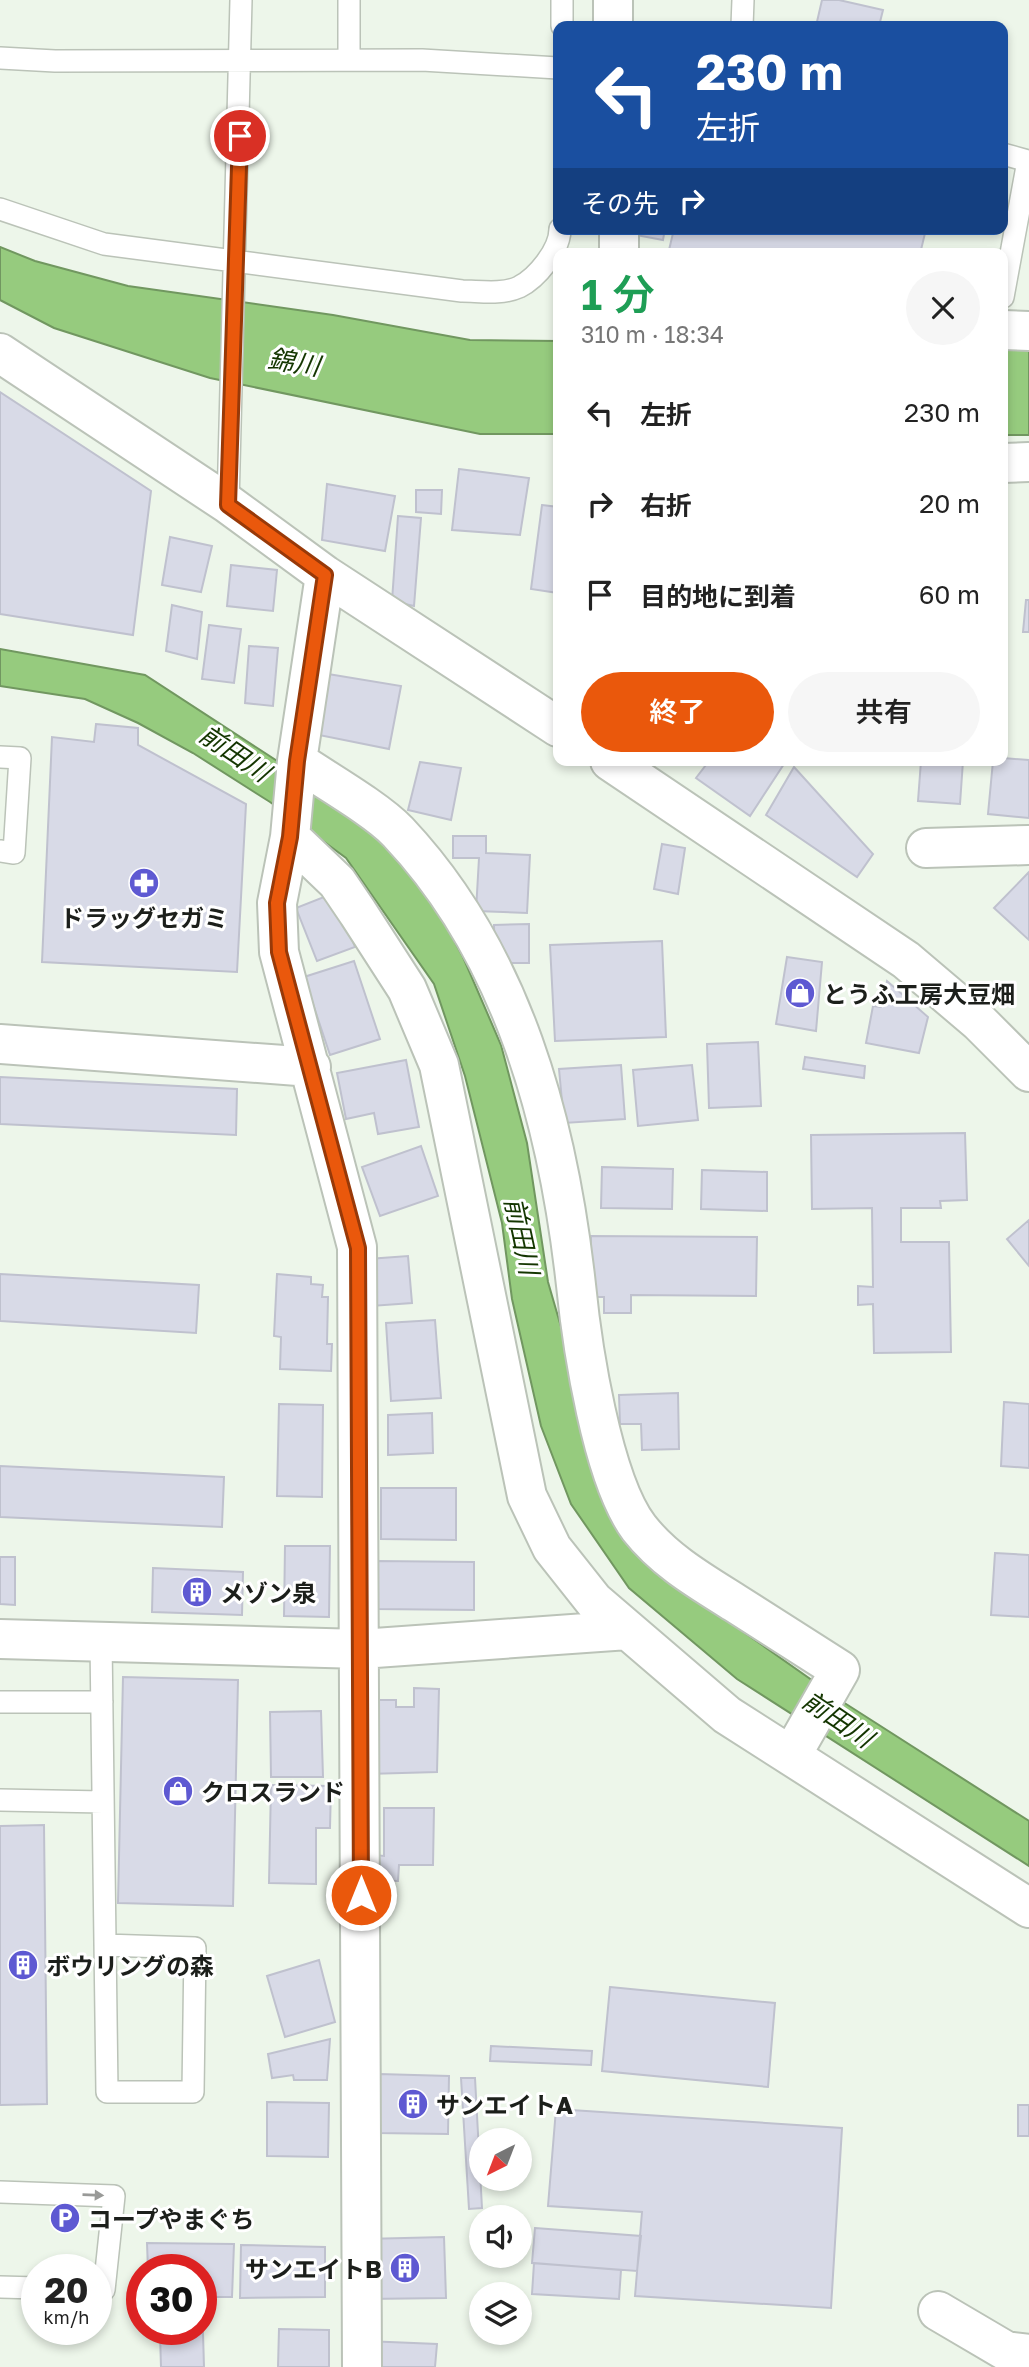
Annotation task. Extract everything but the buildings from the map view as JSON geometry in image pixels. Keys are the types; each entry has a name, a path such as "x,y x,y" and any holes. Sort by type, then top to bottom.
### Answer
{"street":[{"path":"613,21 614,0"},
{"path":"1008,330 1029,331"},
{"path":"0,354 228,505 325,575 553,724"},
{"path":"1008,463 1029,462"},
{"path":"325,575 297,761 290,837 277,903 279,952 358,1248 362,2367"},
{"path":"297,761 396,830 443,886 483,950 521,1032 547,1121 570,1231 582,1342 611,1469 624,1504 639,1527 671,1562 840,1670 791,1756"},
{"path":"623,766 906,960 979,1022 1027,1069"},
{"path":"290,837 337,882 407,989 439,1065 527,1496 552,1548 594,1601 727,1715 1029,1908"},
{"path":"926,848 1029,845"},
{"path":"0,1044 311,1067"},
{"path":"0,1639 361,1649 628,1630"},
{"path":"938,2311 1006,2351 1029,2354"}],"lane":[{"path":"228,505 242,60 241,0"},
{"path":"349,0 349,59"},
{"path":"562,0 562,21"},
{"path":"742,21 743,0"},
{"path":"0,58 55,61 349,59 508,63 553,68"},
{"path":"1008,155 1028,161 1008,271"},
{"path":"0,209 104,243 462,291 495,292 519,287 545,265 558,235"},
{"path":"0,757 20,758 14,853 0,851"},
{"path":"101,1642 102,1702 103,1802 107,2092 193,2092 195,1948 105,1945"},
{"path":"0,1702 102,1702"},
{"path":"0,1800 103,1802"},
{"path":"0,2192 114,2196 108,2254"},
{"path":"0,2287 21,2288"}],"water":[{"name":"錦川","path":"0,247 35,261 128,286 333,315 470,340 553,341 553,434 480,434 210,378 54,328 0,300"},
{"path":"1008,347 1029,348 1029,435 1008,435"},
{"name":"前田川","path":"0,649 145,675 351,809 418,873 463,957 501,1045 527,1143 548,1282 618,1523 664,1576 843,1702 1029,1821 1029,1866 737,1679 629,1588 571,1504 541,1426 512,1299 502,1223 465,1076 434,984 346,858 270,802 193,753 138,723 85,699 0,686"}],"place":[{"name":"ドラッグセガミ","path":"144,883"},
{"name":"とうふ工房大豆畑","path":"800,993"},
{"name":"メゾン泉","path":"197,1592"},
{"name":"クロスランド","path":"178,1791"},
{"name":"ボウリングの森","path":"23,1965"},
{"name":"サンエイトA","path":"413,2104"},
{"name":"コープやまぐち","path":"65,2218"},
{"name":"サンエイトB","path":"405,2268"}],"route":[{"path":"240,136 228,505 325,575 297,761 290,837 277,903 279,952 358,1248 361,1895"}]}
